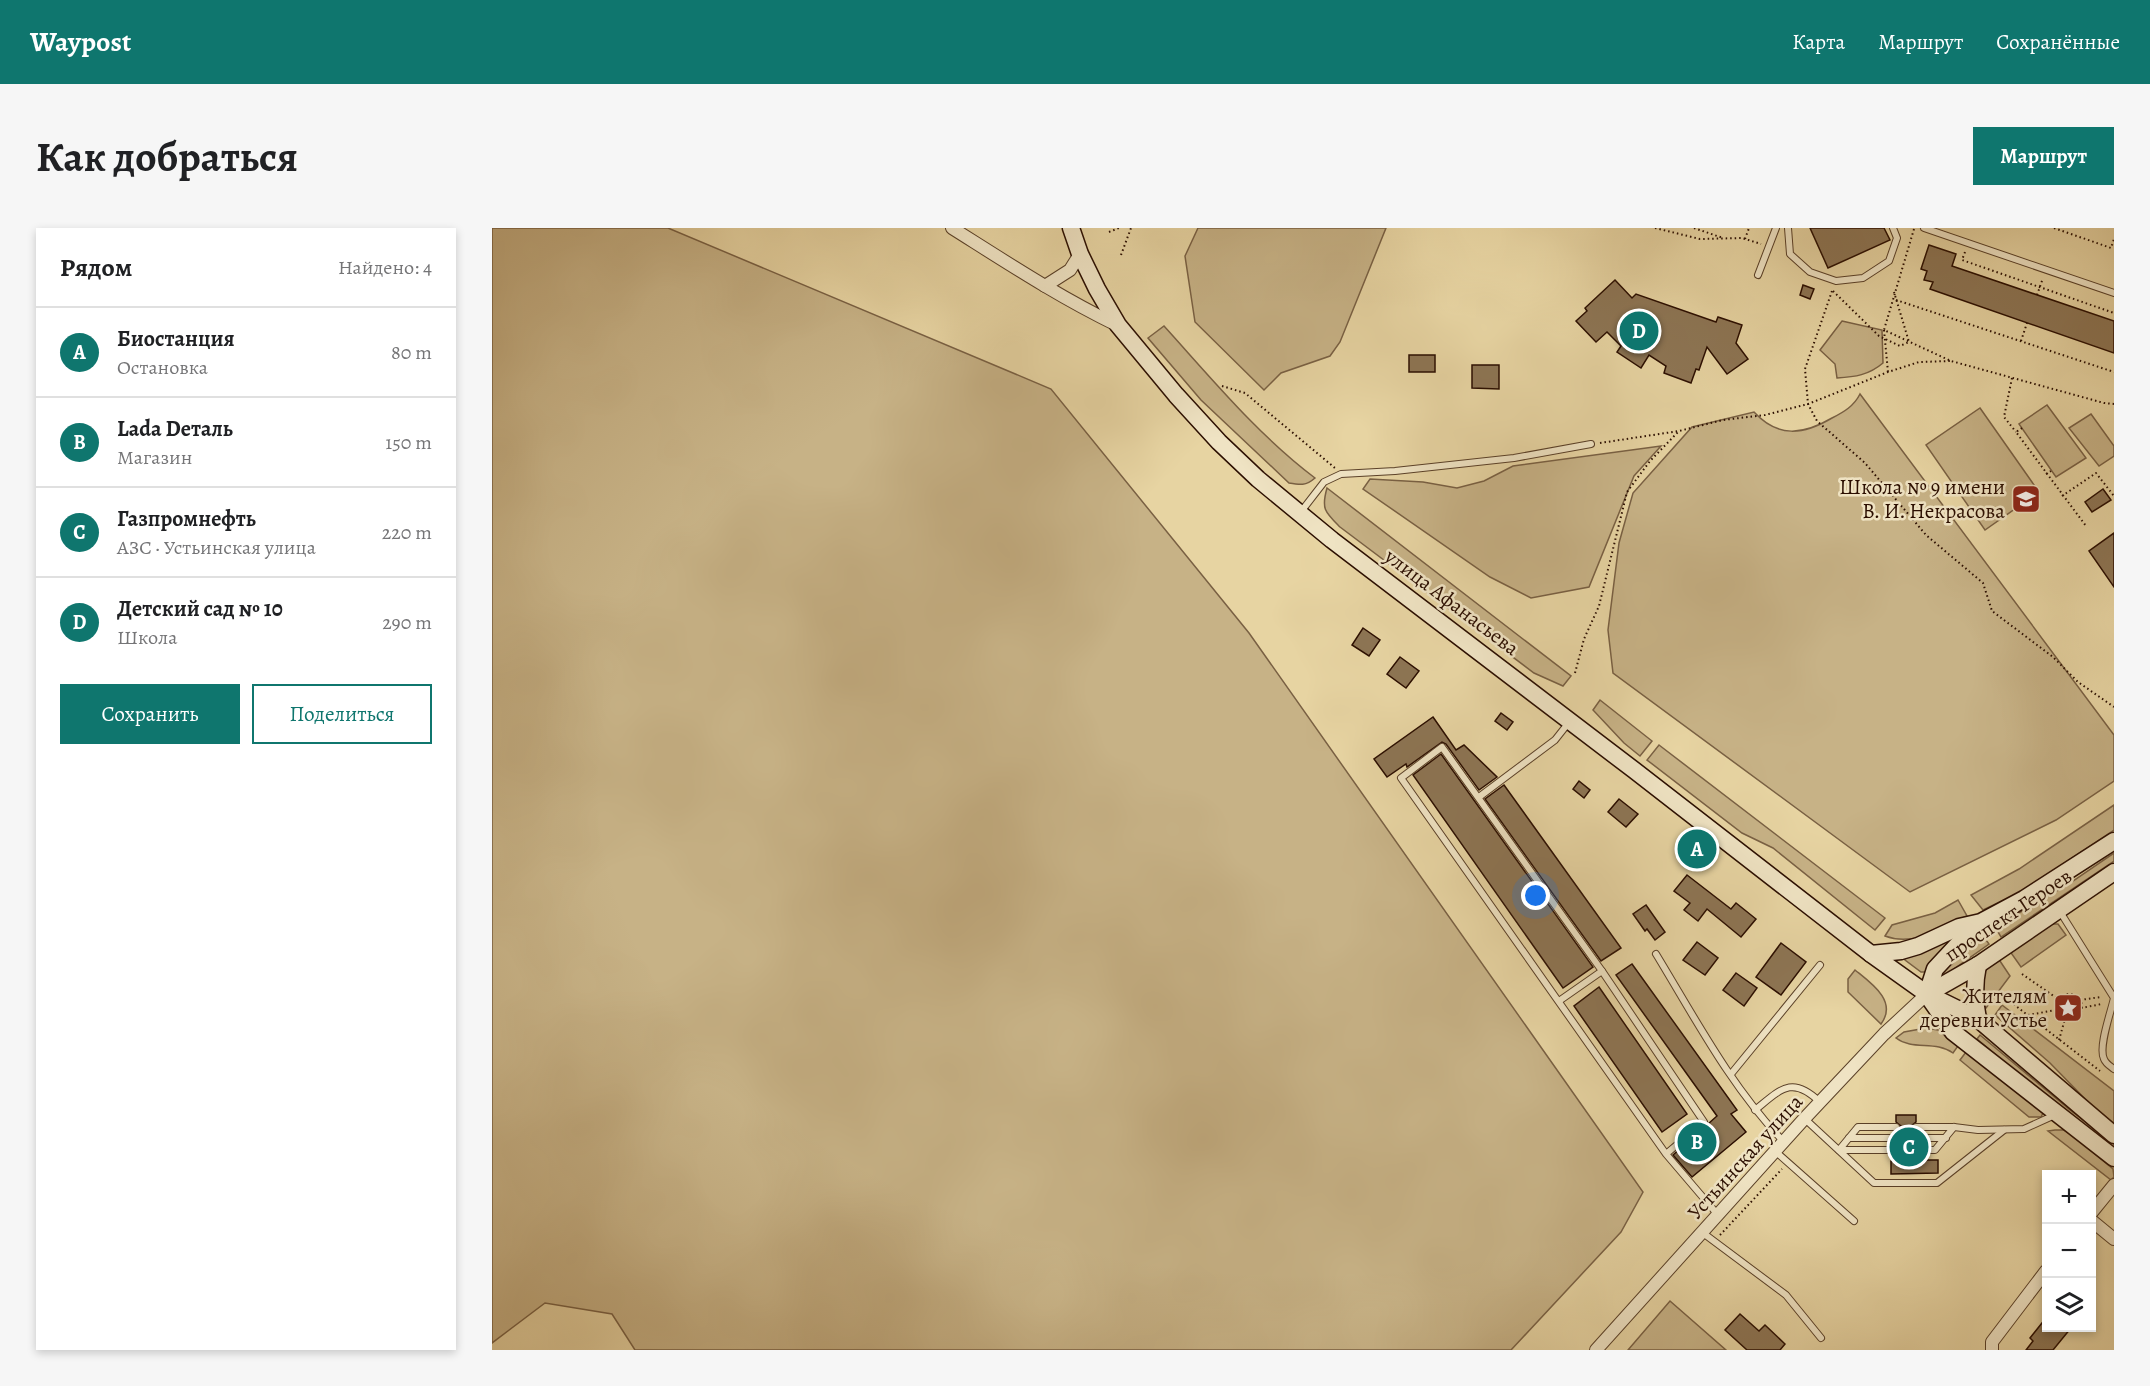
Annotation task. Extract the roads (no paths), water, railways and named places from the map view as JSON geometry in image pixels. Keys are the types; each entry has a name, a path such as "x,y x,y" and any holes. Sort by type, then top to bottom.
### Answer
{"main road":[{"name":"улица Афанасьева","path":"1071,228 1080,254 1118,325 1219,442 1258,479 1871,954 1927,994"},
{"name":"проспект Героев","path":"1976,925 2024,899 2114,841"},
{"name":"проспект Героев","path":"1927,994 1977,965 2114,872"},
{"path":"1871,954 1901,951 1918,946 1959,927 1976,925"},
{"path":"1927,994 1935,969 1976,925"},
{"path":"1977,965 1974,1002 1978,1018"},
{"path":"1927,994 1978,1018 2114,1135"},
{"path":"1927,994 1953,1032 2114,1158"}],"street":[{"path":"952,228 1045,286 1118,325"},
{"path":"1045,286 1070,270 1080,254"},
{"name":"Устьинская улица","path":"1596,1350 1804,1119 1884,1034 1927,994"},
{"path":"2096,1206 2114,1185"},
{"path":"2095,1224 2114,1239"},
{"path":"1992,1350 1992,1342 2042,1276"}],"lane":[{"path":"1758,275 1776,228"},
{"path":"1788,228 1790,254 1810,272 1836,281 1863,278 1889,261 1897,238 1893,228"},
{"path":"1924,228 2114,293"},
{"path":"1299,513 1324,482 1341,474 1395,471 1514,458 1591,444"},
{"path":"1479,797 1554,740 1570,721"},
{"path":"1666,1154 1704,1122 1602,971 1442,747 1401,778 1666,1154 1718,1215"},
{"path":"2059,909 2114,998 2102,1048 2102,1057 2106,1064 2114,1069"},
{"path":"1656,954 1788,1163 1854,1221"},
{"path":"1731,1074 1820,965"},
{"path":"1559,1002 1602,971"},
{"path":"1755,1110 1783,1087 1798,1086 1820,1103"},
{"path":"1916,1127 1954,1127 1978,1130 2024,1129 2057,1114"},
{"path":"1804,1119 1874,1183 1936,1183 2004,1130"},
{"path":"1839,1150 1858,1127 1896,1127"},
{"path":"1917,1150 1935,1150 1954,1127"},
{"path":"1849,1138 1896,1138"},
{"path":"1916,1138 1946,1138"},
{"path":"1839,1150 1896,1150"},
{"path":"1703,1233 1786,1295 1821,1338"}],"place":[{"name":"Детский сад № 10","path":"1639,331"},
{"name":"Школа № 9 имени В. И. Некрасова","path":"2026,499"},
{"name":"Биостанция","path":"1697,849"},
{"name":"Жителям деревни Устье","path":"2068,1008"},
{"name":"Lada Dеталь","path":"1697,1142"},
{"name":"Газпромнефть","path":"1909,1147"}]}
